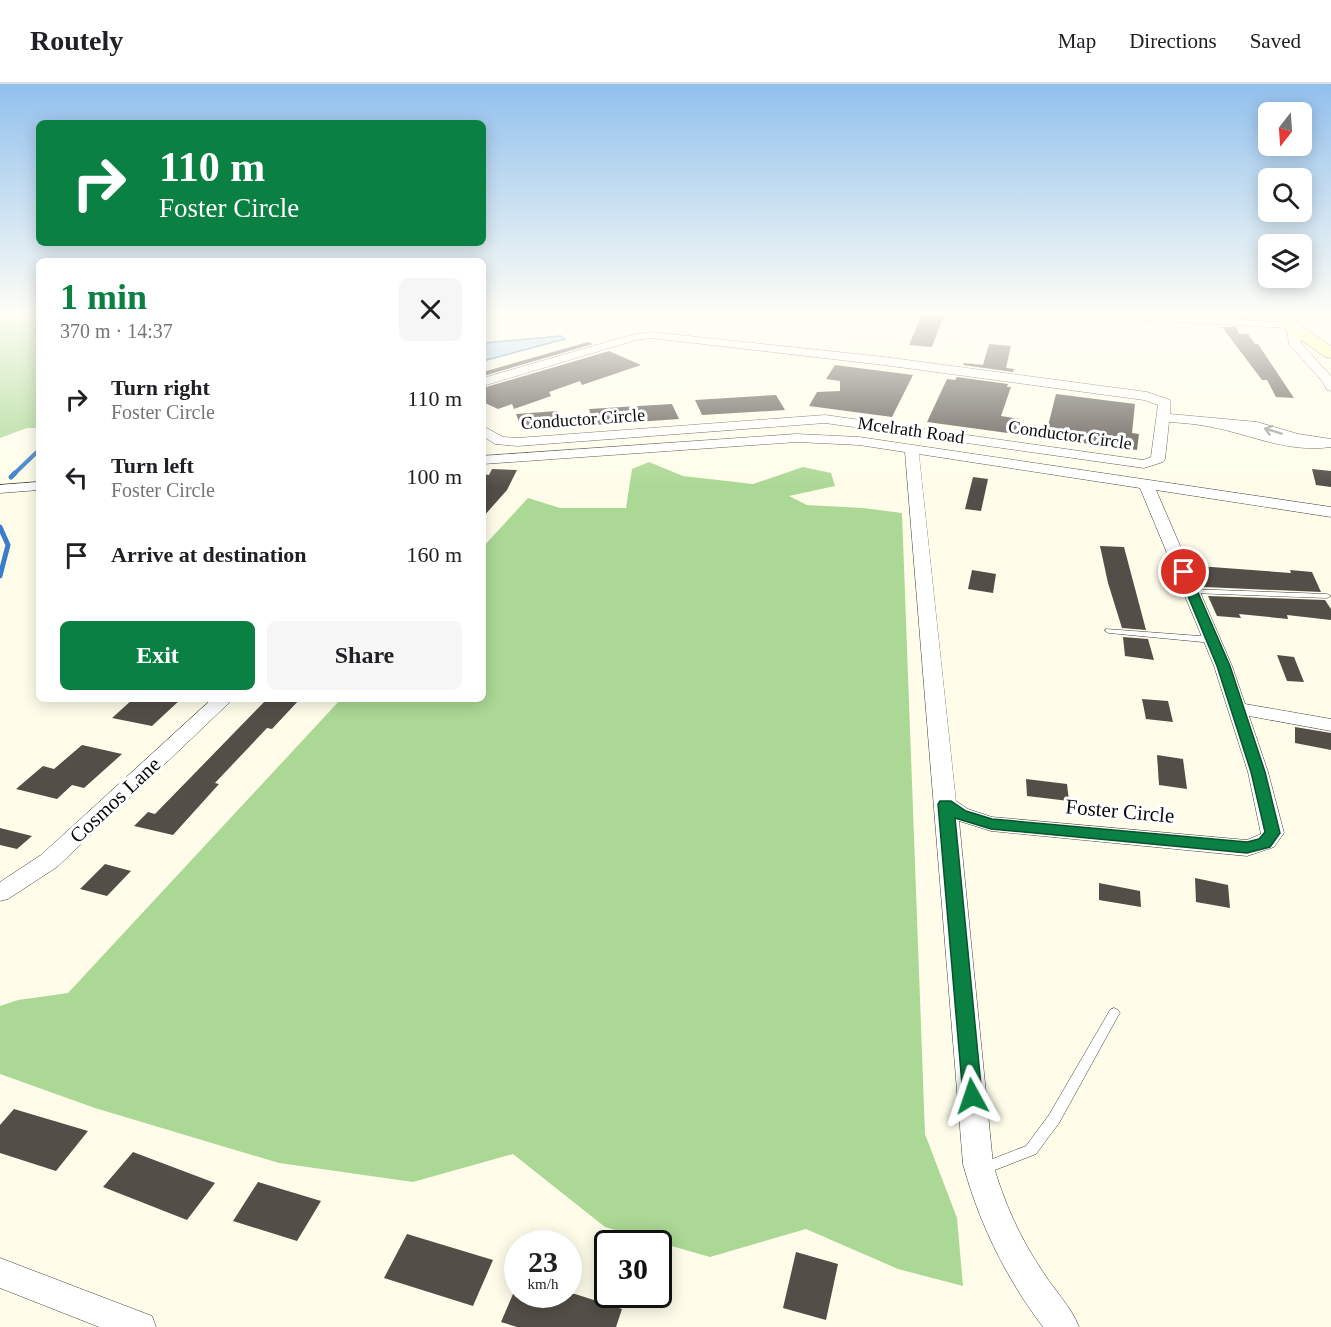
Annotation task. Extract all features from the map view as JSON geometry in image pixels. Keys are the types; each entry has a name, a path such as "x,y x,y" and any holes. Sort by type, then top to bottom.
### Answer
{"street":[{"path":"486,381 520,371"},
{"path":"959,371 1147,396 1165,403 1165,417 1212,423 1246,424 1296,438 1331,443"},
{"name":"Conductor Circle","path":"486,431 500,441 518,442 825,419 1144,464 1158,459 1165,417"},
{"name":"Mcelrath Road","path":"486,460 797,438 859,441 1331,512"},
{"path":"912,450 980,1170 994,1216 1007,1244 1035,1292 1063,1327"},
{"name":"Foster Circle","path":"946,804 960,814 991,824 1247,848 1270,839 1272,826 1258,772 1237,708 1213,640 1166,536 1146,485"},
{"path":"0,489 36,486"},
{"name":"Cosmos Lane","path":"0,893 49,861 220,702"},
{"path":"1237,708 1331,725"},
{"path":"0,1273 140,1327"}],"lane":[{"path":"1192,591 1327,596"},
{"path":"1109,631 1213,640"},
{"path":"980,1170 1031,1150 1054,1119 1114,1013"}],"green space":[{"path":"0,371 36,371 36,428 27,428 0,438"},
{"path":"649,462 683,476 753,484 803,467 831,473 835,486 789,496 807,505 902,513 925,1134 957,1218 963,1286 898,1269 806,1229 710,1257 672,1246 672,1230 616,1230 605,1227 513,1154 413,1182 279,1163 95,1108 0,1074 0,1006 18,1000 68,993 338,702 486,702 486,544 528,498 560,508 626,508 632,469"}],"building":[{"path":"486,371 500,371 486,375"},
{"path":"541,371 623,371 582,385 580,381 549,392 551,396 514,409 512,404 498,409 486,403 486,387"},
{"path":"831,371 882,371 913,375 892,417 809,406 817,392 840,391 840,381 826,379"},
{"path":"1255,371 1276,371 1294,398 1276,397 1267,380 1262,380"},
{"path":"957,377 1008,384 1007,387 1011,387 1001,416 1020,419 1015,434 927,422 947,379 955,380"},
{"path":"1056,394 1135,404 1132,433 1139,434 1137,450 1045,438"},
{"path":"776,395 785,410 702,415 695,400"},
{"path":"672,404 679,419 594,425 589,409"},
{"path":"557,411 564,426 522,430 516,414"},
{"path":"492,469 517,470 507,490 486,514 486,474 489,475"},
{"path":"1312,469 1331,471 1331,487 1316,485"},
{"path":"973,477 988,479 981,511 965,509"},
{"path":"1100,546 1124,547 1146,630 1122,628 1108,583"},
{"path":"1198,566 1291,573 1290,570 1312,572 1321,592 1204,587"},
{"path":"972,570 996,574 993,593 968,589"},
{"path":"1208,596 1325,600 1331,609 1331,620 1287,615 1288,619 1239,614 1241,618 1217,616"},
{"path":"1123,637 1148,639 1154,660 1125,656"},
{"path":"1277,655 1294,657 1304,682 1287,681"},
{"path":"1142,699 1168,701 1173,722 1146,719"},
{"path":"130,702 178,702 152,726 112,718"},
{"path":"264,702 297,702 272,729 267,728 215,783 219,784 173,835 134,826 148,812 155,814"},
{"path":"1295,727 1331,733 1331,750 1295,743"},
{"path":"82,745 122,754 84,788 72,785 57,799 16,789 43,766 54,769"},
{"path":"1157,755 1183,759 1187,789 1159,785"},
{"path":"1026,779 1067,784 1069,801 1027,796"},
{"path":"0,828 32,836 17,849 0,845"},
{"path":"105,864 131,871 107,896 80,889"},
{"path":"1195,878 1228,885 1230,908 1196,902"},
{"path":"1099,883 1140,891 1141,907 1099,900"},
{"path":"14,1109 88,1131 56,1171 0,1153 0,1125"},
{"path":"133,1152 215,1183 187,1220 103,1187"},
{"path":"258,1182 321,1201 297,1241 233,1221"},
{"path":"407,1234 493,1260 473,1306 384,1278"},
{"path":"796,1252 838,1264 826,1320 783,1308"},
{"path":"582,1296 594,1300 594,1308 622,1309 616,1327 517,1327 501,1322 507,1308 582,1308"}],"waterway":[{"path":"13,475 36,453"},
{"path":"0,527 8,545 0,576"}],"route":[{"path":"972,1096 946,804 960,814 991,824 1247,848 1265,843 1273,833 1258,772 1223,666 1184,572"}]}
